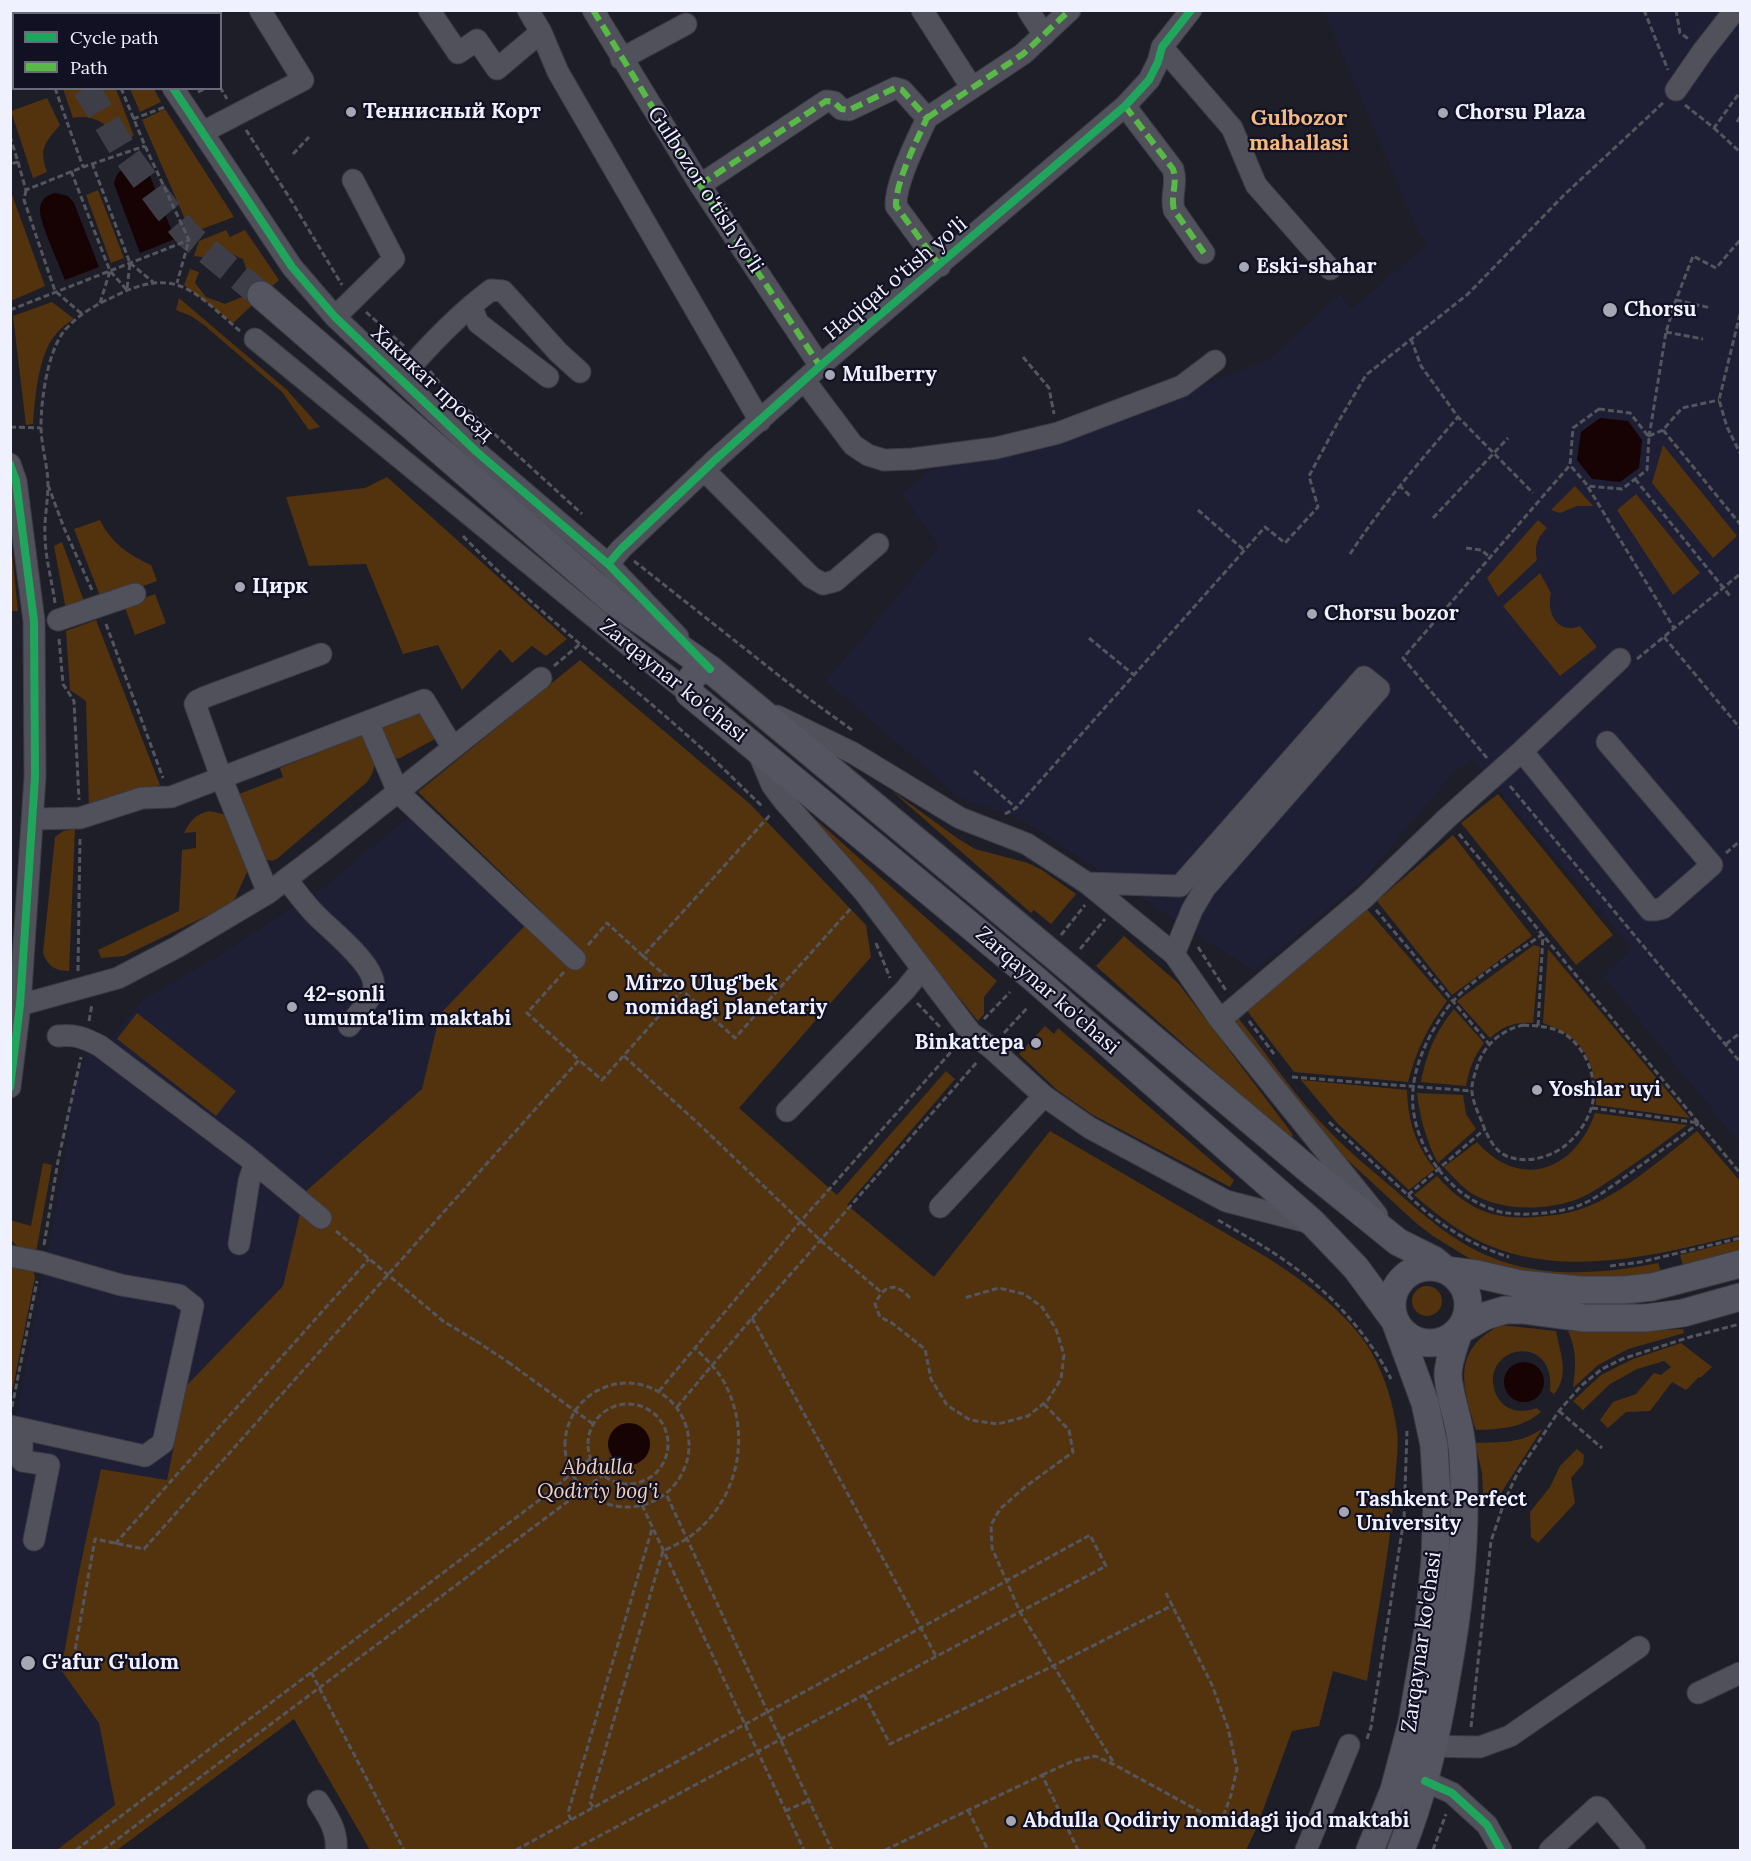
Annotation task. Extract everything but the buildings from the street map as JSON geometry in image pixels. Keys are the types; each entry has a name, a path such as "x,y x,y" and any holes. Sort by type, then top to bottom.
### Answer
{"main road":[{"name":"Zarqaynar ko'chasi","path":"261,295 613,601 710,669 1398,1242 1434,1260 1446,1270 1535,1286 1572,1290 1609,1291 1652,1287 1740,1264"},
{"path":"689,693 689,684 693,675 710,669"},
{"name":"Zarqaynar ko'chasi","path":"689,693 1036,980 1313,1223 1356,1268 1395,1321 1431,1425 1436,1467 1434,1582 1423,1664 1407,1745 1394,1790 1370,1851"},
{"path":"1459,1331 1467,1315 1468,1297 1460,1281 1446,1270 1433,1266 1420,1268 1403,1278 1393,1295 1392,1308 1395,1321 1408,1336 1426,1343 1444,1341 1485,1316 1505,1310 1524,1310 1585,1318 1646,1318 1683,1313 1740,1297"},
{"name":"Zarqaynar ko'chasi","path":"1401,1851 1434,1747 1454,1637 1462,1564 1465,1498 1463,1448 1448,1375 1451,1355 1459,1331"}],"street":[{"path":"203,132 303,80 260,10"},
{"path":"429,10 458,53 477,40 496,69 541,32"},
{"path":"528,10 541,32 558,72 760,421"},
{"name":"Gulbozor o'tish yo'li","path":"593,10 813,373 853,445 868,455 884,460 912,459 996,448 1058,434 1182,386 1215,361"},
{"path":"922,10 972,88"},
{"path":"1028,10 1044,35"},
{"path":"940,266 896,206 895,198 927,117 1023,54 1070,10"},
{"name":"Haqiqat o'tish yo'li","path":"614,557 705,470 813,373 1125,106 1149,80 1162,47 1191,10"},
{"path":"1676,90 1735,10"},
{"path":"621,59 686,24"},
{"path":"1162,47 1232,128 1256,185 1330,269"},
{"path":"700,185 826,101 834,102 841,109 849,110 895,88 902,90 927,117"},
{"name":"Хакикат проезд","path":"174,90 292,267 335,317 478,453 614,557 710,669"},
{"path":"1125,106 1173,169 1176,178 1172,202 1174,210 1204,253"},
{"path":"335,317 394,259 353,180"},
{"path":"401,378 471,306 491,290 503,291 558,352 580,372"},
{"path":"471,306 478,323 548,378"},
{"name":"Zarqaynar ko'chasi","path":"250,337 689,693"},
{"path":"10,464 16,481 34,621 35,777 20,1005 10,1087"},
{"path":"705,470 811,577 823,584 835,581 878,544"},
{"path":"58,620 135,594"},
{"path":"268,893 221,777 195,704 198,700 321,654"},
{"path":"1220,1020 1365,897 1447,818 1625,662"},
{"path":"1092,887 1180,886 1200,879 1378,689 1364,677 1200,879 1192,910 1174,954"},
{"path":"20,1005 118,978 177,947 268,893 540,678"},
{"path":"33,819 80,818 142,798 171,797 424,700 453,748"},
{"path":"749,702 853,753 960,818 1027,844 1092,887 1174,954 1220,1020 1398,1242"},
{"path":"368,722 398,792 575,959"},
{"path":"1522,751 1650,910 1663,908 1712,865 1607,742"},
{"path":"756,749 772,784 784,801 865,893 971,1033 990,1047 1044,1096 1090,1128 1226,1201 1313,1223"},
{"path":"286,879 314,914 357,954 369,969 374,991 349,1026"},
{"path":"787,1111 905,990 922,969"},
{"path":"58,1036 70,1035 85,1038 100,1046 255,1163 321,1218"},
{"path":"940,1207 1044,1096"},
{"path":"239,1244 249,1181 255,1163"},
{"path":"10,1256 41,1262 121,1285 179,1295 193,1306 163,1443 145,1456 10,1427"},
{"path":"10,1427 22,1442 22,1461 49,1466 34,1540"},
{"path":"1407,1745 1480,1747 1510,1736 1639,1647"},
{"path":"1698,1693 1740,1673"},
{"path":"1306,1851 1356,1747"},
{"path":"1425,1781 1452,1793 1487,1825 1501,1851"},
{"path":"318,1801 337,1839 336,1851"},
{"path":"1550,1851 1597,1807 1635,1851"}],"path":[{"path":"1644,10 1679,99 1740,152"},
{"path":"1676,10 1680,33 1688,39"},
{"path":"56,90 83,166"},
{"path":"122,90 189,240 176,284"},
{"path":"222,90 345,292 418,358 445,389 585,517"},
{"path":"999,818 1016,808 1264,526 1285,543 1318,507 1309,476 1366,375 1468,294 1564,195 1676,90"},
{"path":"1714,128 1740,92"},
{"path":"1737,122 1740,117"},
{"path":"10,136 26,190 24,200 55,291 82,314"},
{"path":"293,154 309,137"},
{"path":"26,190 83,166 145,146"},
{"path":"10,164 18,162"},
{"path":"92,163 130,263 127,290"},
{"path":"71,171 110,271 127,290"},
{"path":"10,310 189,240"},
{"path":"1587,486 1622,489 1647,470 1649,437 1666,332 1693,256 1716,268 1740,240"},
{"path":"130,263 153,282"},
{"path":"100,303 110,271"},
{"path":"10,1414 41,1262 58,1161 92,1004 78,972 80,818 74,701 63,684 58,620 44,536 48,484 41,428 45,390 55,349 62,333 82,314 100,303 127,290 153,282 176,284 193,292 250,337"},
{"path":"1676,300 1712,308"},
{"path":"1740,314 1719,400 1726,428 1740,453"},
{"path":"1666,332 1703,339"},
{"path":"1411,339 1421,366 1458,417 1533,493"},
{"path":"1023,357 1049,388 1058,434"},
{"path":"1649,437 1663,430 1682,408 1719,400"},
{"path":"1649,437 1630,413 1599,409 1573,428 1570,465 1403,658 1740,1062"},
{"path":"1350,554 1399,485 1458,417"},
{"path":"10,427 41,428"},
{"path":"1663,430 1740,524"},
{"path":"1433,518 1508,438"},
{"path":"1570,465 1587,486 1674,628"},
{"path":"1635,479 1730,596"},
{"path":"48,484 64,528 100,607 171,797"},
{"path":"1399,485 1410,496"},
{"path":"1198,510 1244,550"},
{"path":"460,532 483,558 709,755 778,822"},
{"path":"1466,548 1481,550 1490,557"},
{"path":"614,557 856,733"},
{"path":"1625,662 1664,637 1740,574"},
{"path":"1664,637 1740,728"},
{"path":"1089,638 1134,675"},
{"path":"540,678 580,644"},
{"path":"974,771 1016,808"},
{"path":"643,956 770,814"},
{"path":"1447,818 1740,1173"},
{"path":"1060,936 1092,887"},
{"path":"682,990 602,1080 527,1013 608,924 643,956 682,990 735,1038 865,893"},
{"path":"1365,897 1489,1044"},
{"path":"1079,950 1115,906"},
{"path":"1184,928 1237,1006 1278,1059"},
{"path":"1543,934 1452,1001 1441,1016 1423,1050 1413,1086 1413,1108 1426,1150 1438,1169 1458,1190 1489,1207 1505,1213 1551,1212 1574,1207 1595,1198 1700,1123"},
{"path":"1538,1026 1543,934"},
{"path":"874,937 890,978 905,990"},
{"path":"659,1391 800,1222 937,1066 1010,992"},
{"path":"677,1407 820,1240 1028,1007"},
{"path":"1523,1025 1538,1026 1551,1028 1564,1034 1585,1056 1593,1081 1592,1108 1587,1120 1561,1149 1538,1159 1524,1160 1510,1157 1495,1147 1477,1111 1472,1090 1477,1066 1489,1044 1510,1028 1523,1025"},
{"path":"1726,1044 1740,1033"},
{"path":"624,1055 800,1222 881,1292"},
{"path":"72,1667 95,1539 144,1549 579,1060"},
{"path":"1299,1085 1292,1077 1472,1090"},
{"path":"1592,1108 1700,1123"},
{"path":"1328,1121 1433,1218 1464,1239 1515,1259"},
{"path":"1408,1195 1485,1129"},
{"path":"321,1218 443,1321 508,1362 593,1424"},
{"path":"1218,1220 1286,1261 1326,1295 1372,1346 1392,1381"},
{"path":"1600,1267 1641,1262 1740,1238"},
{"path":"115,1544 369,1259"},
{"path":"910,1298 902,1290 891,1287 881,1292 875,1304 880,1317 892,1323 925,1349 931,1378 947,1405 970,1420 998,1424 1028,1416 1048,1400 1061,1379 1064,1355 1056,1329 1042,1307 1024,1294 999,1288 964,1298"},
{"path":"752,1318 936,1656"},
{"path":"1468,1748 1491,1540 1517,1474 1559,1411 1582,1384 1602,1369 1622,1359 1690,1336 1740,1324"},
{"path":"593,1808 590,1802 663,1551 687,1539 712,1516 730,1485 736,1467 739,1431 734,1405 723,1380 713,1365 694,1347"},
{"path":"636,1383 659,1391 677,1407 688,1429 689,1454 681,1477 666,1495 642,1506 630,1507 617,1506 594,1498 584,1490 572,1474 565,1443 569,1422 574,1412 591,1395 612,1384 636,1383"},
{"path":"627,1404 637,1405 655,1415 666,1432 667,1452 658,1470 650,1477 631,1484 612,1480 603,1475 591,1458 588,1441 593,1424 607,1410 627,1404"},
{"path":"1044,1404 1069,1430 1073,1452 1025,1487 1000,1509 991,1525 992,1548 1020,1612 1115,1765"},
{"path":"1559,1411 1602,1448"},
{"path":"1356,1747 1371,1727 1404,1520 1407,1432 1405,1421"},
{"path":"76,1851 591,1458"},
{"path":"103,1851 603,1475"},
{"path":"666,1495 832,1851"},
{"path":"642,1506 804,1851"},
{"path":"572,1820 568,1813 652,1528"},
{"path":"516,1851 1090,1535 1106,1566 573,1851"},
{"path":"885,1851 1042,1775 1073,1761 1095,1756 1221,1823 1237,1769 1228,1728 1212,1685 1166,1593"},
{"path":"864,1695 890,1744 1053,1666 1173,1605"},
{"path":"311,1672 404,1851"},
{"path":"1042,1775 1078,1851"},
{"path":"1433,1851 1452,1793"},
{"path":"785,1811 808,1801"},
{"path":"968,1810 988,1851"}],"shaded area":[{"name":"Chorsu bozor","path":"1324,11 1740,11 1740,1144 1603,976 1632,948 1472,759 1454,772 1366,877 1254,971 1019,818 960,798 826,681 939,547 902,494 930,470 949,463 1054,440 1268,360 1340,295 1352,309 1428,244 1417,229"},
{"path":"135,165 146,170 150,176 175,239 140,253 114,184 121,170"},
{"path":"56,193 68,196 74,203 99,267 65,280 40,214 43,200"},
{"path":"1600,418 1628,421 1642,440 1639,468 1620,482 1592,479 1577,460 1581,432"},
{"path":"408,817 529,922 440,1014 422,1089 305,1191 283,1286 186,1386 167,1480 101,1469 61,1670 99,1722 115,1805 57,1850 11,1850 11,1443 65,1161 73,1089 86,1055 109,1041 144,999 217,957 296,905 306,902"},
{"path":"1524,1362 1532,1363 1538,1368 1543,1374 1543,1390 1538,1396 1532,1401 1524,1402 1516,1401 1510,1396 1505,1390 1504,1382 1505,1374 1510,1368 1516,1363"},
{"path":"629,1423 637,1424 644,1429 649,1436 649,1452 644,1459 637,1464 629,1465 621,1464 614,1459 609,1452 608,1444 609,1436 614,1429 621,1424"}],"green space":[{"path":"63,90 116,90 134,136 118,142 106,125 94,119 73,118"},
{"path":"130,90 155,90 161,102 140,112"},
{"path":"47,98 60,125 44,147 43,157 47,172 33,178 11,111"},
{"path":"165,109 234,217 191,233 142,120"},
{"path":"10,175 11,192 45,286 11,301"},
{"path":"98,190 124,258 111,263 86,195"},
{"path":"226,230 230,237 245,230 279,280 233,323 184,285 190,269 199,272 195,283 206,297 225,304 242,297 249,278 243,259 220,251 207,258 194,256 199,241"},
{"path":"179,298 287,390 320,427 309,430 282,392 204,325 176,310"},
{"path":"52,302 74,319 56,334 45,353 38,377 33,424 26,425 13,316"},
{"path":"1663,445 1737,536 1713,558 1652,483"},
{"path":"387,477 567,639 546,656 532,646 512,663 500,649 462,690 438,645 403,654 366,564 309,566 286,497 365,488"},
{"path":"1575,486 1593,506 1577,506 1560,513 1551,510"},
{"path":"1636,494 1700,573 1673,595 1617,510"},
{"path":"100,520 121,547 151,565 157,581 102,601 74,529"},
{"path":"1538,520 1547,528 1537,543 1537,560 1498,597 1487,578"},
{"path":"62,542 85,604 66,610 54,546"},
{"path":"11,543 18,611 11,611"},
{"path":"1540,573 1551,593 1550,607 1555,620 1559,625 1565,627 1580,626 1597,647 1560,676 1503,606"},
{"path":"155,594 166,623 135,635 124,605"},
{"path":"96,620 160,785 89,809 86,701 70,690 66,631"},
{"name":"Abdulla Qodiriy bog'i","path":"580,660 749,803 866,925 871,957 739,1108 837,1195 946,1071 955,1079 847,1205 934,1277 1050,1131 1294,1275 1342,1315 1369,1348 1385,1382 1393,1407 1398,1443 1390,1531 1367,1681 1333,1671 1319,1726 1292,1731 1246,1850 370,1850 294,1719 117,1850 57,1850 115,1805 99,1723 61,1670 101,1469 167,1480 186,1386 283,1286 305,1192 422,1089 440,1014 540,910 418,792"},
{"path":"423,709 435,739 398,759 389,754 378,727"},
{"path":"365,734 374,758 374,769 367,782 278,858 270,860 263,857 239,794 283,777 280,768"},
{"path":"891,790 975,849 1028,863 1076,894 1051,924 1034,910 1031,913"},
{"path":"1498,794 1613,935 1576,965 1461,823"},
{"path":"209,811 223,814 230,819 247,872 233,903 124,956 101,958 98,950 179,911 182,850 196,848 196,832 184,833 194,819"},
{"path":"813,817 997,981 984,997 984,1014 978,1021"},
{"path":"75,829 69,971 64,971 50,965 43,953 55,837 63,831"},
{"path":"1453,835 1532,936 1452,995 1377,901"},
{"path":"1364,906 1447,1001 1423,1039 1408,1082 1294,1072 1245,1008"},
{"path":"1124,936 1178,983 1291,1132 1293,1136 1290,1139 1096,966"},
{"path":"1534,945 1540,947 1533,1023 1510,1026 1490,1038 1457,1001"},
{"path":"1548,949 1690,1118 1596,1105 1594,1077 1586,1054 1569,1036 1543,1023"},
{"path":"1454,1009 1484,1043 1472,1063 1466,1086 1421,1082 1433,1043"},
{"path":"137,1013 236,1091 216,1116 117,1039"},
{"path":"1236,1015 1317,1119 1362,1162 1452,1236 1500,1261 1535,1269 1588,1272 1658,1263 1661,1271 1596,1281 1486,1266 1467,1257 1416,1223 1340,1153 1231,1019"},
{"path":"1045,1026 1054,1034 1058,1028 1234,1180 1230,1187 1093,1115 1056,1089 1019,1054"},
{"path":"1301,1080 1407,1090 1414,1132 1422,1151 1435,1169 1409,1190 1338,1124"},
{"path":"1417,1093 1463,1095 1466,1114 1476,1129 1438,1163 1424,1129"},
{"path":"1595,1113 1687,1125 1591,1193 1563,1204 1522,1207 1482,1199 1471,1193 1444,1167 1477,1142 1494,1157 1511,1166 1528,1170 1545,1168 1560,1161 1574,1149 1586,1133"},
{"path":"1697,1131 1740,1181 1740,1235 1640,1256 1572,1262 1538,1259 1505,1251 1473,1238 1414,1195 1437,1176 1451,1191 1475,1207 1491,1214 1525,1218 1572,1212 1613,1194"},
{"path":"43,1163 52,1165 36,1252 18,1247 12,1241 10,1220 31,1226"},
{"path":"1740,1240 1740,1251 1683,1266 1680,1255"},
{"path":"10,1265 33,1270 35,1277 11,1397"},
{"path":"1427,1286 1433,1287 1441,1295 1441,1307 1433,1315 1427,1316 1421,1315 1413,1307 1412,1301 1413,1295 1421,1287"},
{"path":"1501,1325 1556,1331 1563,1372 1562,1379 1554,1394 1550,1391 1549,1373 1543,1361 1534,1354 1523,1351 1512,1353 1502,1359 1495,1369 1493,1382 1497,1396 1510,1409 1523,1411 1537,1408 1541,1412 1518,1425 1476,1430 1465,1384 1464,1370 1467,1357 1485,1335"},
{"path":"1683,1329 1684,1333 1628,1349 1598,1365 1573,1388 1575,1359 1568,1331"},
{"path":"1681,1343 1712,1367 1686,1390 1672,1382 1650,1411 1626,1412 1608,1428 1600,1420 1613,1402 1636,1394 1654,1373 1661,1375 1671,1367 1664,1361 1637,1369 1610,1384 1583,1410 1573,1401 1601,1375 1633,1359"},
{"path":"1542,1429 1501,1493 1483,1493 1482,1473 1475,1443 1518,1440"},
{"path":"1577,1449 1584,1455 1583,1464 1571,1478 1575,1503 1538,1543 1531,1537 1530,1512 1550,1487 1560,1466"}],"tunnel":[{"path":"87,90 127,156 189,236 261,295"}],"marked path":[{"path":"593,10 700,185 820,366"},
{"path":"927,118 1023,54 1070,10"},
{"path":"700,185 826,101 834,102 841,109 849,110 895,88 902,90 927,118 903,174 896,206 940,266"},
{"path":"1125,106 1173,169 1174,210 1204,253"}],"cycle path":[{"path":"608,564 716,459 820,366 1125,106 1149,80 1162,47 1191,10"},
{"path":"174,90 292,267 335,317 478,453 608,564 710,669"},
{"path":"10,464 16,481 34,621 35,777 20,1005 10,1087"},
{"path":"1425,1781 1452,1793 1487,1825 1501,1850"}],"place":[{"name":"Теннисный Корт","path":"351,112"},
{"name":"Chorsu Plaza","path":"1443,113"},
{"name":"Eski-shahar","path":"1244,267"},
{"name":"Chorsu","path":"1610,310"},
{"name":"Mulberry","path":"830,375"},
{"name":"Цирк","path":"240,587"},
{"name":"Chorsu bozor","path":"1312,614"},
{"name":"Mirzo Ulug'bek nomidagi planetariy","path":"613,996"},
{"name":"42-sonli umumta'lim maktabi","path":"292,1007"},
{"name":"Binkattepa","path":"1036,1043"},
{"name":"Yoshlar uyi","path":"1537,1090"},
{"name":"Tashkent Perfect University","path":"1344,1512"},
{"name":"G'afur G'ulom","path":"28,1663"},
{"name":"Abdulla Qodiriy nomidagi ijod maktabi","path":"1011,1821"}],"district":[{"name":"Gulbozor mahallasi","path":"1299,132"}]}
